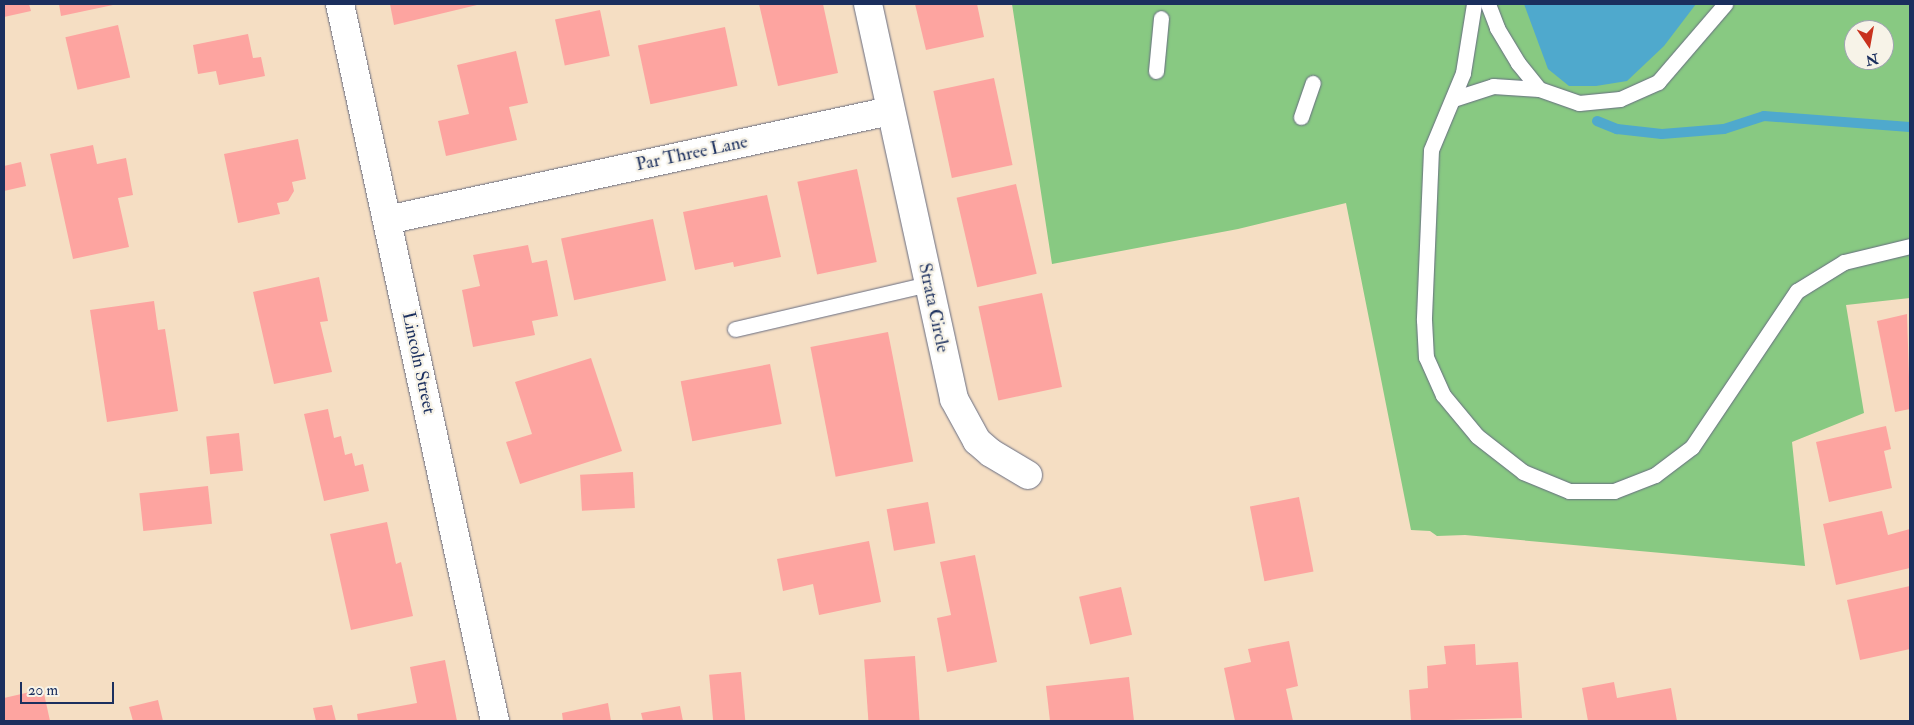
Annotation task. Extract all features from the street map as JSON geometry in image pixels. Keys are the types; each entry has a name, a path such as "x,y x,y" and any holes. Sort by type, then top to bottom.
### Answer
{"street":[{"name":"Lincoln Street","path":"340,4 495,721"},
{"path":"868,4 890,111"},
{"name":"Par Three Lane","path":"387,220 890,111"},
{"name":"Strata Circle","path":"890,111 941,346 961,416 973,436 991,453 1028,475"}],"lane":[{"path":"1474,4 1463,72 1453,99 1439,124 1431,150 1424,320 1426,357 1443,395 1477,436 1523,472 1569,491 1614,491 1654,475 1692,446 1726,401 1797,291 1844,262 1910,246"},
{"path":"1488,4 1506,42 1540,89"},
{"path":"1453,99 1493,86 1540,89 1579,103 1620,99 1658,82 1725,4"},
{"path":"1156,71 1161,18"},
{"path":"1301,117 1313,83"},
{"path":"735,329 928,284"}],"green space":[{"path":"1012,4 1910,4 1910,298 1846,305 1864,413 1792,442 1805,566 1465,535 1437,536 1430,531 1411,530 1346,203 1238,229 1052,264"}],"water":[{"path":"1524,4 1696,4 1664,46 1627,81 1596,86 1569,86 1548,69"}],"building":[{"path":"4,4 29,4 31,11 4,17"},
{"path":"59,4 113,4 113,5 61,16"},
{"path":"390,4 477,4 477,5 394,25"},
{"path":"759,4 823,4 838,73 778,86"},
{"path":"915,4 977,4 984,37 926,50"},
{"path":"600,10 610,56 565,66 555,20"},
{"path":"118,25 130,78 78,90 65,37"},
{"path":"725,27 737,86 650,104 638,46"},
{"path":"248,34 253,58 261,57 265,76 219,85 216,71 198,74 193,45"},
{"path":"516,51 528,103 509,107 517,140 446,156 438,121 469,114 457,65"},
{"path":"994,78 1013,165 952,178 933,91"},
{"path":"298,139 306,179 292,182 294,191 288,201 277,203 280,214 238,223 224,154"},
{"path":"93,145 97,164 126,158 133,195 118,198 129,247 73,259 50,154"},
{"path":"21,162 26,186 4,191 4,166"},
{"path":"857,169 877,262 817,275 797,182"},
{"path":"1016,184 1037,274 977,287 957,198"},
{"path":"767,195 781,257 734,267 733,262 695,270 683,212"},
{"path":"653,219 666,281 574,300 561,239"},
{"path":"528,245 532,263 547,260 558,316 532,321 535,335 473,347 462,290 480,286 473,255"},
{"path":"319,277 328,321 320,322 332,372 274,384 253,292"},
{"path":"1042,293 1062,387 998,400 978,307"},
{"path":"154,301 158,330 165,329 178,411 107,422 90,310"},
{"path":"1907,314 1910,409 1895,412 1877,321"},
{"path":"888,332 913,462 836,477 810,347"},
{"path":"591,358 622,451 520,484 506,442 532,434 515,382"},
{"path":"770,364 782,424 692,441 681,381"},
{"path":"328,409 334,438 341,436 345,455 352,453 355,466 363,464 369,491 324,501 304,414"},
{"path":"1886,426 1891,449 1884,451 1892,488 1829,502 1816,442"},
{"path":"239,433 243,471 210,474 206,436"},
{"path":"633,472 635,508 582,511 580,475"},
{"path":"208,486 212,524 143,531 139,493"},
{"path":"1299,497 1314,572 1264,581 1250,507"},
{"path":"928,502 935,543 894,551 887,509"},
{"path":"1882,511 1888,535 1910,529 1910,568 1836,585 1823,524"},
{"path":"387,522 396,564 401,562 413,616 351,630 330,534"},
{"path":"869,541 881,602 819,615 813,584 783,591 777,559"},
{"path":"975,555 997,662 947,672 937,618 951,615 940,562"},
{"path":"1910,586 1910,649 1860,660 1847,600"},
{"path":"1121,587 1132,635 1090,644 1079,597"},
{"path":"1289,641 1298,686 1286,689 1293,721 1235,721 1224,668 1251,662 1248,649"},
{"path":"1475,644 1476,665 1518,662 1522,718 1411,721 1409,690 1428,688 1427,666 1446,664 1444,646"},
{"path":"915,656 920,721 868,721 864,660"},
{"path":"445,660 457,721 358,721 357,714 417,703 410,667"},
{"path":"741,672 745,721 713,721 709,675"},
{"path":"1129,677 1134,721 1050,721 1046,686"},
{"path":"1614,682 1617,698 1671,688 1677,721 1588,721 1582,688"},
{"path":"43,689 50,721 4,721 4,698"},
{"path":"158,700 163,721 133,721 129,707"},
{"path":"608,703 611,721 563,721 562,713"},
{"path":"332,705 336,721 316,721 313,708"},
{"path":"680,706 683,721 643,721 641,713"}],"waterway":[{"path":"1597,121 1617,129 1662,134 1724,129 1764,116 1910,127"}]}
